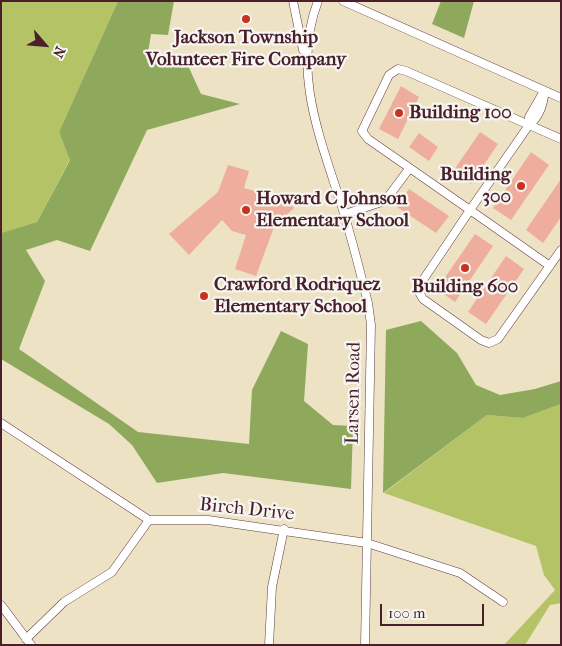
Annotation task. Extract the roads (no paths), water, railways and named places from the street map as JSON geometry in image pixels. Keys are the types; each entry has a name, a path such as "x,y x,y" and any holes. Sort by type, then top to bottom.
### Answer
{"street":[{"path":"294,1 306,67"},
{"name":"Larsen Road","path":"318,1 309,29 306,67 318,127 344,214 368,303 372,325 365,645"},
{"path":"343,1 561,98"},
{"path":"550,266 409,169 368,139 362,131 389,75 394,70 406,71 561,139"},
{"path":"545,91 543,104 536,120 529,125 470,210 421,283 419,292 426,301 481,340 492,343 501,336 561,250"},
{"path":"344,214 385,201 409,169"},
{"path":"1,423 149,520 112,572 64,602 29,642 1,605"},
{"name":"Birch Drive","path":"149,520 208,520 284,529 367,543 460,573 503,602"},
{"path":"269,645 272,588 284,529"}],"place":[{"name":"Jackson Township Volunteer Fire Company","path":"246,19"},
{"name":"Building 100","path":"399,113"},
{"name":"Building 300","path":"521,186"},
{"name":"Howard C Johnson Elementary School","path":"246,210"},
{"name":"Building 600","path":"465,268"},
{"name":"Crawford Rodriquez Elementary School","path":"204,296"}]}
